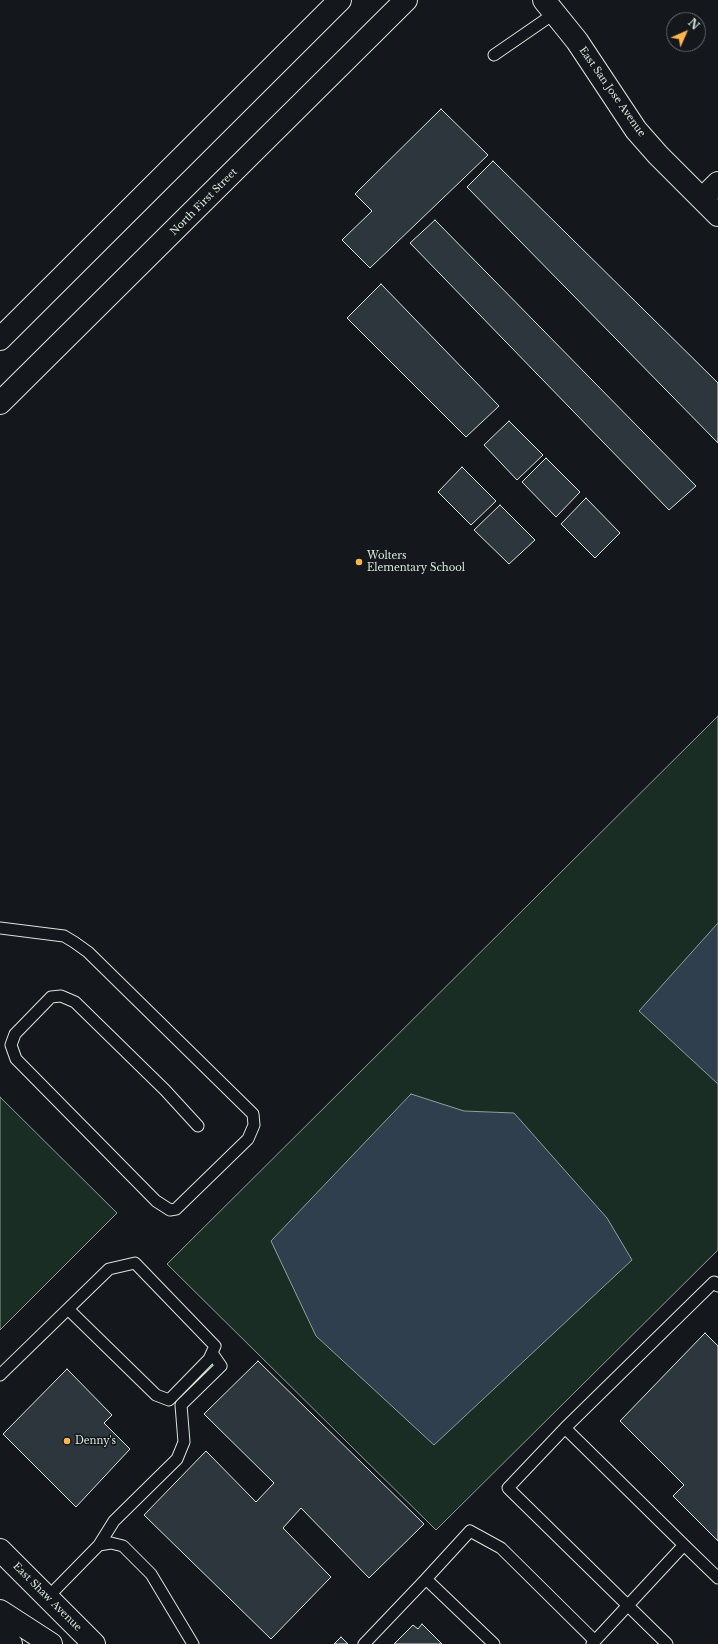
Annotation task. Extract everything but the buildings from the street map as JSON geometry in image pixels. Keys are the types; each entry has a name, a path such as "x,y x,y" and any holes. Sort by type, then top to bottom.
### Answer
{"main road":[{"path":"0,339 340,0"},
{"name":"North First Street","path":"0,403 406,0"},
{"name":"East San Jose Avenue","path":"550,6 577,41 636,130 658,156 718,215"},
{"path":"702,199 718,183"},
{"name":"East Shaw Avenue","path":"0,1550 94,1644"},
{"path":"0,1611 51,1644"},
{"path":"0,1633 11,1644"}],"lane":[{"path":"494,55 550,6"},
{"path":"0,928 64,936 88,952 253,1114 254,1125 248,1139 176,1209 170,1210 156,1201 16,1059 11,1045 15,1034 51,997 61,996 75,1002 165,1090 198,1126"},
{"path":"0,1375 109,1269 135,1263 216,1346 209,1359 169,1400 156,1395 68,1309"},
{"path":"667,1644 508,1488 565,1428 714,1282 718,1286"},
{"path":"47,1598 99,1546 114,1521 177,1459 184,1442 181,1405 221,1366 212,1353"},
{"path":"565,1428 718,1578"},
{"path":"364,1644 470,1531 500,1548 594,1642 684,1545"},
{"path":"99,1546 111,1543 123,1546 140,1561 151,1574 193,1644"},
{"path":"426,1579 494,1644"}],"green space":[{"path":"718,716 718,1250 436,1530 167,1264"},
{"path":"0,1097 117,1213 0,1330"}],"water":[{"path":"718,923 718,1084 639,1011"},
{"path":"411,1094 464,1111 514,1113 607,1218 632,1260 434,1445 316,1336 271,1241"}],"place":[{"name":"Wolters Elementary School","path":"359,562"},
{"name":"Denny's","path":"67,1441"}]}
